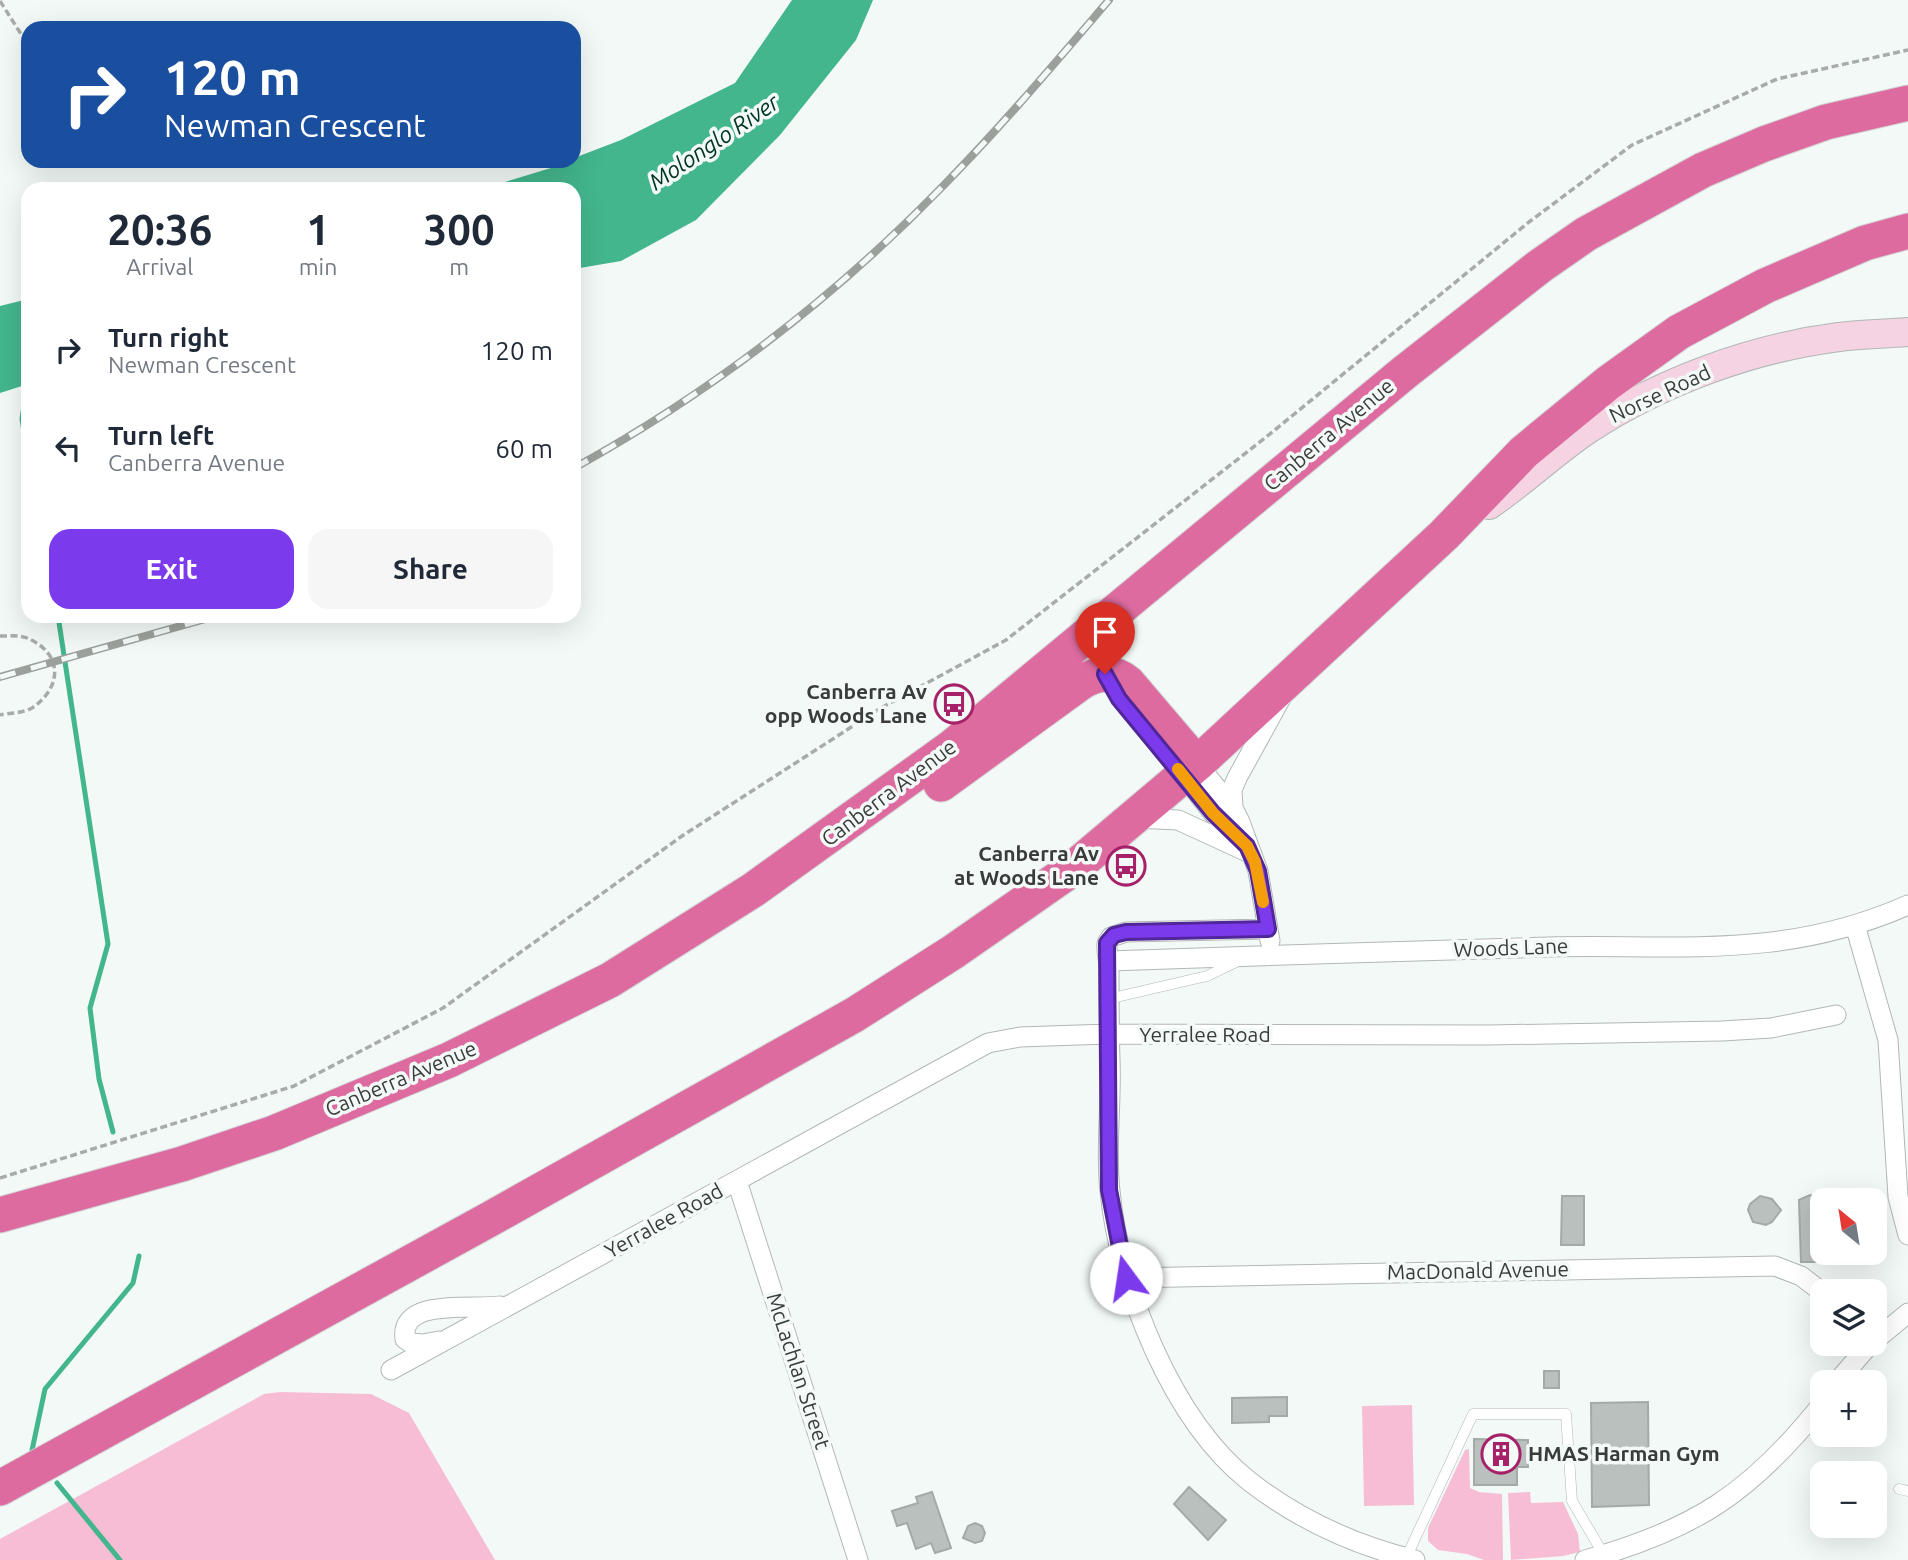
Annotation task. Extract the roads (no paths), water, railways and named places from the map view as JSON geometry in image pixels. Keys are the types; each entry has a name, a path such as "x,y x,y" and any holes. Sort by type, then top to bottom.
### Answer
{"highway":[{"name":"Canberra Avenue","path":"0,1215 181,1164 274,1133 449,1060 610,980 700,926 843,828 952,747 1405,372 1518,283 1586,234 1703,170 1764,144 1826,122 1908,103"},
{"path":"0,1488 490,1219 854,1014 1046,889 1190,770 1444,535 1524,452 1608,383 1679,332 1765,286 1865,243 1908,231"},
{"path":"1105,620 1101,645 1105,674 1119,699 1190,770"},
{"path":"610,980 697,939 812,872 914,803 1080,683 1105,674"}],"main road":[{"name":"Norse Road","path":"1444,535 1504,495 1588,430 1642,399 1708,370 1762,352 1839,337 1908,332"}],"street":[{"path":"1272,956 1262,892 1250,850 1233,807 1233,790 1237,778 1296,673"},
{"path":"1190,770 1233,807"},
{"path":"1190,770 1213,813 1250,850"},
{"path":"1135,818 1178,820 1250,850"},
{"name":"Woods Lane","path":"1109,961 1576,946 1715,948 1786,941 1855,925 1908,905"},
{"path":"1855,925 1888,1040 1898,1197 1908,1235"},
{"path":"1268,929 1121,933 1111,937 1107,943 1109,1190 1126,1278 1146,1335 1170,1380 1223,1457 1248,1480 1290,1511 1370,1549 1411,1559"},
{"name":"Yerralee Road","path":"391,1370 988,1043 1020,1037 1108,1034 1488,1035 1722,1031 1771,1028 1836,1016"},
{"name":"McLachlan Street","path":"737,1181 858,1560"},
{"name":"MacDonald Avenue","path":"1126,1278 1775,1266 1801,1276 1810,1283"},
{"name":"Yerralee Road","path":"446,1340 411,1343 405,1339 404,1330 409,1322 432,1309 497,1307 515,1302"},
{"path":"1887,1330 1908,1313"},
{"path":"1847,1370 1859,1356"},
{"path":"1594,1557 1628,1549 1671,1531 1724,1502 1755,1479 1810,1417"}],"lane":[{"path":"1108,999 1207,976 1247,957"},
{"path":"1411,1559 1473,1415 1566,1414 1572,1501 1594,1557"}],"water":[{"name":"Molonglo River","path":"792,0 873,0 856,40 780,135 696,220 621,261 581,268 581,182 505,182 551,168 581,168 581,155 621,140 735,83"},
{"path":"21,301 21,386 0,393 0,306"}],"waterway":[{"path":"59,623 108,944 90,1008 99,1079 113,1132"},
{"path":"31,1455 45,1389 133,1283 139,1256"},
{"path":"57,1483 120,1560"}],"railway":[{"path":"581,464 674,408 722,375 815,304 859,266 965,164 1109,0"},
{"path":"0,677 191,623"}],"place":[{"name":"Canberra Av opp Woods Lane","path":"954,704"},
{"name":"Canberra Av at Woods Lane","path":"1126,866"},
{"name":"HMAS Harman Gym","path":"1501,1454"}]}
